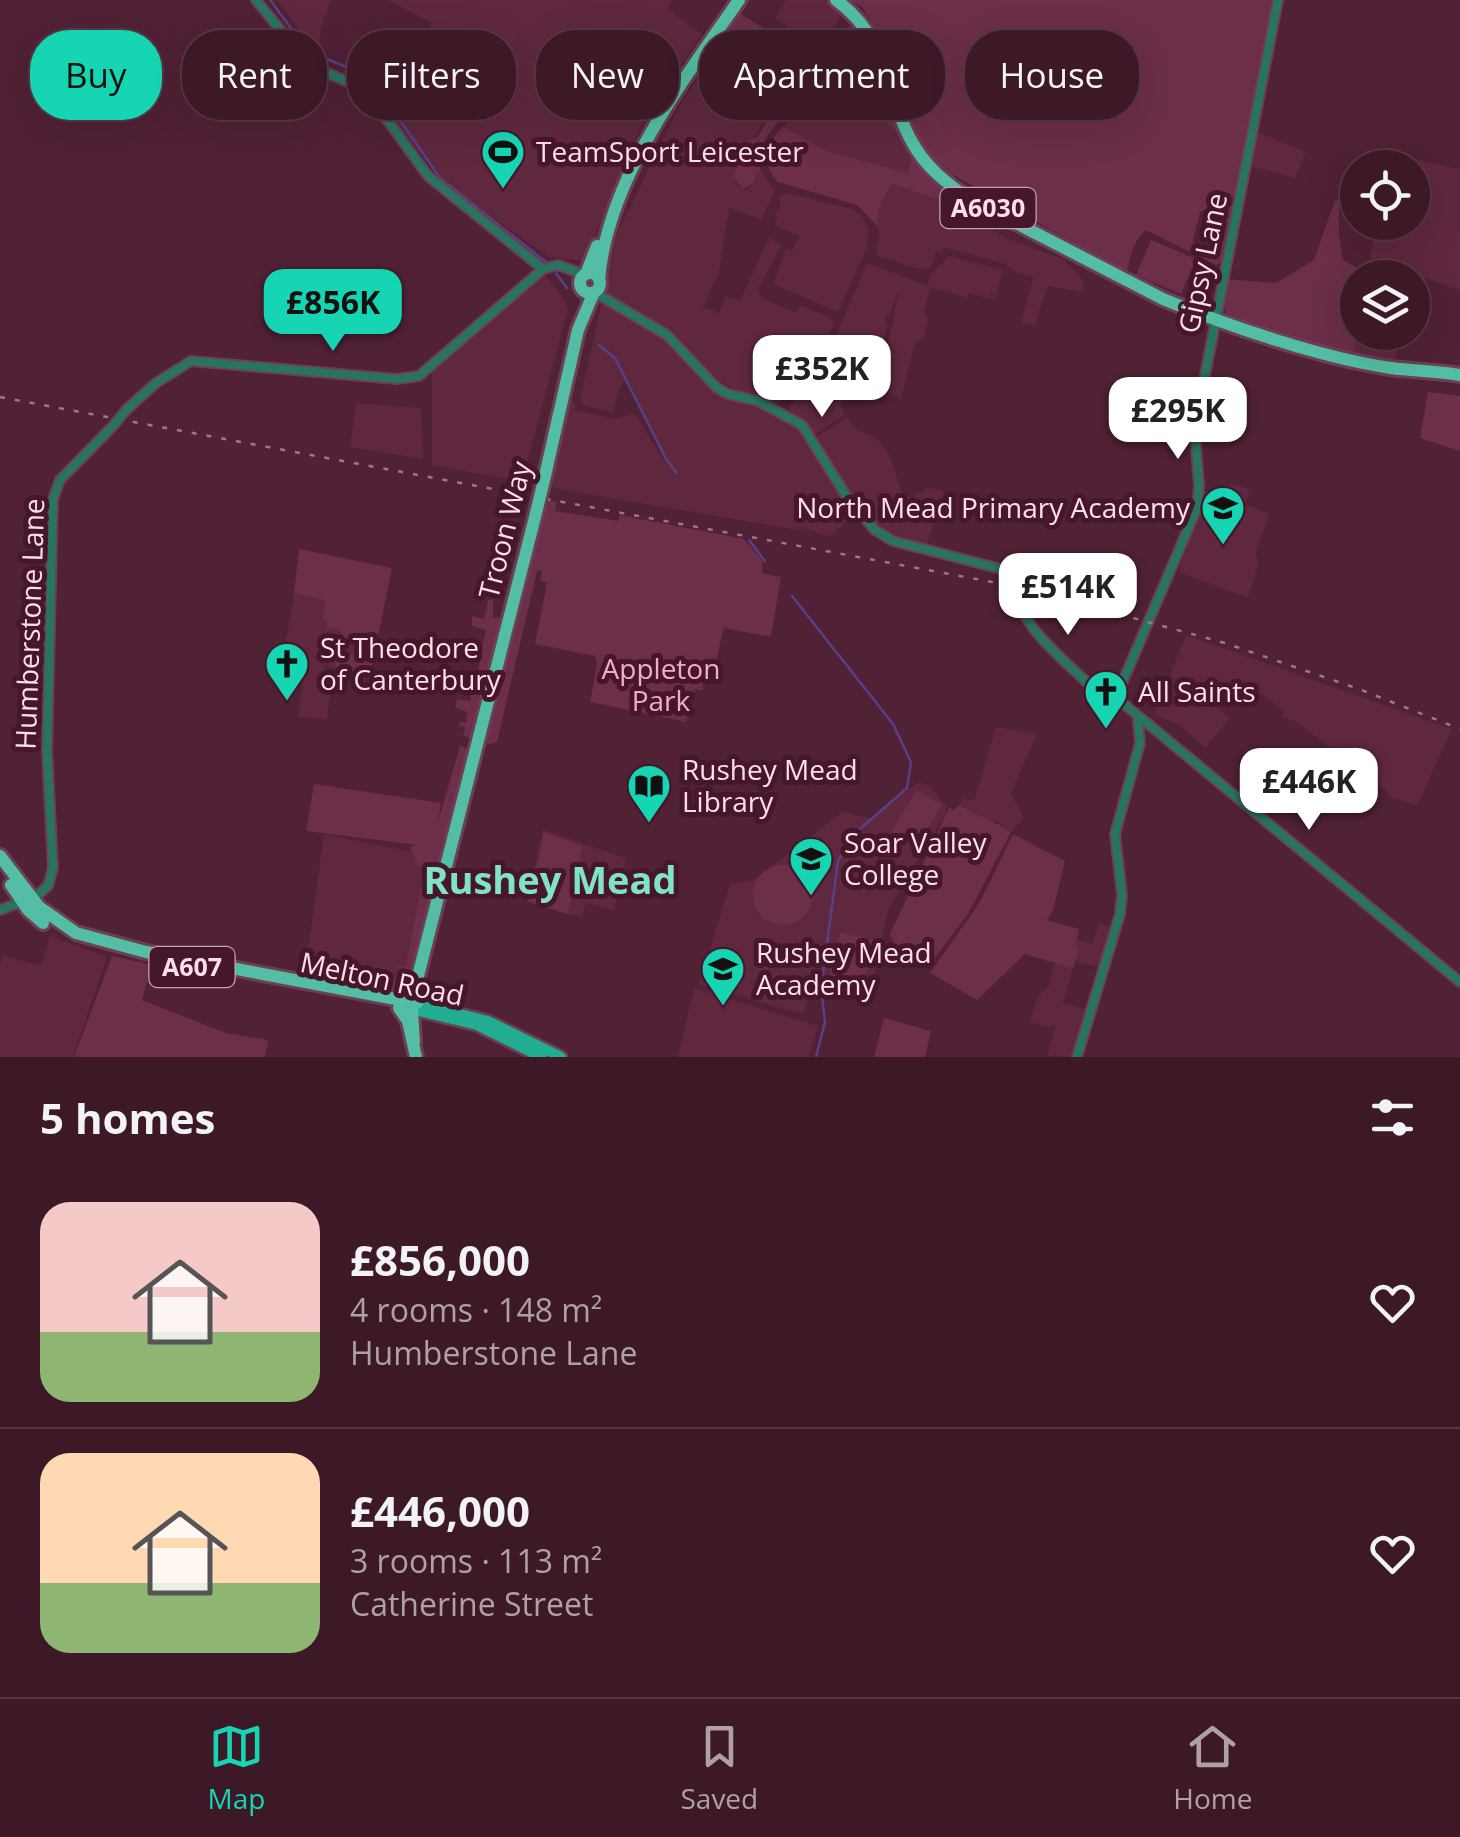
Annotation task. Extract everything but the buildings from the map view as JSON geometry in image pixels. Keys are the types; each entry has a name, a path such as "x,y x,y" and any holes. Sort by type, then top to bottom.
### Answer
{"highway":[{"path":"590,284 618,186 637,144 660,103 736,0"},
{"name":"A6030","path":"842,3 872,37 905,129 922,158 937,176 966,197 1163,299 1215,319 1390,368 1460,375"},
{"name":"Troon Way","path":"409,1006 535,517 590,284"},
{"name":"A607","path":"2,863 28,902"},
{"name":"Melton Road","path":"28,902 59,924 88,937 409,1006"},
{"name":"Melton Road","path":"28,902 46,925 82,942 206,970 290,986 315,986 332,994 409,1006"},
{"name":"Troon Way","path":"409,1006 428,936"},
{"name":"Melton Road","path":"189,960 206,970"},
{"path":"272,975 289,981 290,986"},
{"name":"Melton Road","path":"409,1006 409,993 416,984"},
{"path":"409,1006 416,1051"}],"main road":[{"name":"Melton Road","path":"409,1006 497,1029 561,1057"},
{"name":"Melton Road","path":"497,1029 541,1057"}],"street":[{"path":"256,0 302,58 365,92 428,176 544,269 558,264 570,269 607,300 667,335 718,388 772,407 802,425 847,497 875,530 893,541 1009,571 1015,600 1028,622 1142,723 1460,982"},
{"name":"Gipsy Lane","path":"1114,699 1197,508 1197,433 1215,319 1278,0"},
{"name":"Humberstone Lane","path":"28,902 46,888 53,868 47,750 53,499 60,480 156,383 191,361 397,379 419,376 544,269"},
{"path":"1077,1057 1120,914 1122,895 1115,834 1141,740 1142,723"},
{"path":"1141,740 1156,732"},
{"path":"0,910 28,902"}],"shaded area":[{"path":"277,0 331,0 321,30 299,30"},
{"path":"387,0 672,0 667,9 699,32 699,38 679,68 679,30 536,30 536,120 644,120 585,261 549,257 466,199 439,176 392,120 516,120 516,30 429,30 432,23"},
{"path":"786,0 825,0 841,15 833,30 791,30 775,18"},
{"path":"699,76 699,120 765,120 737,161 734,179 746,190 761,171 775,191 761,220 729,207 719,272 703,307 719,313 726,296 740,301 769,237 781,246 758,289 762,298 796,313 800,305 831,318 834,324 814,367 797,390 777,404 716,380 667,329 655,323 652,327 730,397 756,403 800,426 855,513 830,537 799,527 798,530 552,488 567,401 575,403 575,410 614,419 635,413 667,466 627,377 618,391 613,412 584,406 580,400 617,234 672,120 679,120 679,107"},
{"path":"790,120 888,120 911,159 908,173 827,151 783,127"},
{"path":"1255,131 1306,152 1295,178 1251,166"},
{"path":"1430,162 1460,169 1460,290 1430,280 1430,260 1369,260 1373,240 1430,240"},
{"path":"893,184 951,204 1006,238 1065,260 1084,282 1081,292 1048,286 1034,326 1021,322 1033,278 1006,264 943,247 942,252 936,251 932,266 927,269 876,255 876,218 884,194"},
{"path":"787,193 852,209 869,228 867,247 838,312 773,284 786,249 792,250 800,236 774,225 780,196"},
{"path":"949,256 1002,270 997,295 989,296 996,297 995,300 969,293 967,298 930,287 924,311 928,320 924,337 915,343 901,399 855,377 840,406 845,414 814,435 790,411 789,405 805,391 829,350 869,360 883,354 888,345 899,289 890,314 884,317 887,326 877,351 867,354 834,340 867,263 928,286 929,277"},
{"path":"545,275 568,309 522,482 432,465 432,372"},
{"path":"1353,350 1397,350 1395,361 1353,353"},
{"path":"356,403 421,408 423,459 350,447"},
{"path":"847,417 855,429 877,438 889,454 902,492 914,500 917,491 923,494 925,487 944,491 927,545 879,529 851,496 815,438"},
{"name":"North Mead Primary Academy","path":"1230,484 1250,489 1245,504 1270,514 1256,552 1258,566 1248,598 1179,572 1204,491 1226,498"},
{"path":"294,593 383,612 370,675 325,666 323,687 331,688 327,719 298,717 306,662 283,657"},
{"path":"1186,635 1452,729 1417,806 1392,797 1376,783 1377,778 1357,768 1298,723 1282,717 1284,711 1256,689 1244,701 1230,692 1219,709 1230,718 1205,748 1179,725 1154,714"},
{"path":"996,727 1037,734 1011,793 1024,818 1011,832 959,805 964,798 974,801"},
{"name":"Soar Valley College","path":"919,782 931,787 946,806 946,813 888,910 868,995 814,981 803,1014 699,984 730,884 754,880 845,810 871,818"},
{"path":"543,830 626,858 614,911 586,903 582,918 527,902"},
{"path":"324,834 428,855 407,986 395,992 305,973"},
{"path":"1099,923 1111,928 1099,967 1075,961 1063,1003 1086,1010 1072,1057 1047,1056 1056,1025 1030,1022 1055,963 1025,954 1079,929 1076,939 1092,944"},
{"path":"50,936 107,957 73,1057 0,1057 3,956 41,966"},
{"name":"Rushey Mead Academy","path":"694,988 818,1026 809,1057 678,1057"}],"green space":[{"path":"743,0 750,0 741,14 767,30 723,30"},
{"path":"849,0 1274,0 1237,195 1200,212 1193,242 1205,249 1211,247 1232,205 1221,263 1216,265 1146,230 1133,250 1127,273 948,172 922,149 911,120 945,120 945,30 876,30 862,7"},
{"path":"767,120 780,120 763,145 761,171 756,173 754,183 743,189 733,177 748,140 758,136"},
{"path":"888,120 897,120 955,196 951,204 893,184 881,204 878,227 857,205 778,182 769,168 769,147 783,127 827,151 908,173 911,159 893,127"},
{"path":"1335,200 1339,201 1343,260 1340,350 1353,350 1353,353 1282,338 1227,314 1227,279 1276,283 1314,260"},
{"path":"1151,240 1196,259 1181,294 1136,275"},
{"path":"1428,392 1460,396 1460,451 1420,438"},
{"name":"Appleton Park","path":"540,499 557,502 555,511 618,521 620,515 744,539 763,561 762,573 781,577 771,637 724,628 716,661 706,666 702,690 695,689 686,722 590,702 595,656 535,644 547,583 540,580 542,571 537,571 497,742 487,745 493,686"},
{"path":"299,549 392,568 370,675 335,668 339,644 344,645 343,653 354,655 355,662 358,646 343,638 340,630 326,628 325,600 294,593"},
{"path":"493,599 493,618 502,617 471,738 463,736 465,727 459,726 460,722 466,723 467,712 455,707 457,699 470,701 472,673 477,673 480,661 474,659 475,653 469,648 481,650 486,630 472,626 472,616 484,619 488,600"},
{"path":"460,746 468,754 426,912 412,982 395,992 386,991 386,983 396,980 398,967 406,965 425,868 417,865 410,846 417,845 306,831 314,784 441,803 438,822"},
{"path":"917,790 942,805 916,848 891,832"},
{"path":"959,805 1011,832 968,914 928,967 894,943 890,934 949,808 954,810"},
{"path":"544,832 582,846 568,914 529,902"},
{"path":"1013,834 1065,861 1047,920 1079,929 1075,945 1079,947 1073,968 1025,954 977,1000 930,973 980,902"},
{"path":"783,865 804,874 813,895 804,916 783,925 762,916 753,895 762,874"},
{"path":"840,932 875,941 862,991 828,983"},
{"path":"112,956 152,965 142,1000 226,1033 268,1040 265,1057 74,1057"},
{"path":"884,1018 931,1031 925,1057 874,1057"}],"waterway":[{"path":"270,0 308,51 358,72 382,94 440,178 546,262"},
{"path":"556,273 567,288"},
{"path":"599,345 615,358 666,459 677,473"},
{"path":"749,540 765,561"},
{"path":"792,596 893,724 911,762 907,788 852,836 838,861 821,988 825,1022 816,1057"}],"railway":[{"path":"0,397 1019,587 1225,643 1460,729"}],"place":[{"name":"TeamSport Leicester","path":"503,190"},
{"name":"North Mead Primary Academy","path":"1223,546"},
{"name":"St Theodore of Canterbury","path":"287,702"},
{"name":"All Saints","path":"1106,730"},
{"name":"Rushey Mead Library","path":"649,824"},
{"name":"Soar Valley College","path":"811,897"},
{"name":"Rushey Mead Academy","path":"723,1007"}],"district":[{"name":"Rushey Mead","path":"550,881"}]}
